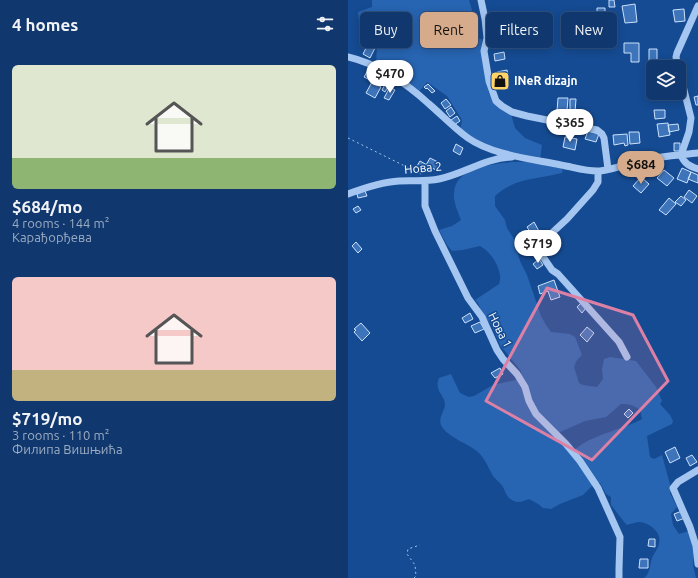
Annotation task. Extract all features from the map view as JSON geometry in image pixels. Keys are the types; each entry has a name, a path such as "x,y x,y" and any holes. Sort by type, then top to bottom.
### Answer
{"street":[{"path":"481,0 485,19 486,38 484,51 491,92 496,101 512,112 597,130 604,138 608,169"},
{"path":"677,60 677,53 698,6"},
{"path":"348,57 373,66 402,83 429,104 460,133 476,143 488,148 584,170 598,171 650,159 698,154"},
{"path":"686,100 690,118 689,132 681,155 685,163 698,169"},
{"name":"Нова 2","path":"348,194 387,183 399,181 425,181 448,177 474,166 502,157 523,157"},
{"path":"598,171 598,182 593,190 567,219 542,242 539,251 552,270 619,342 628,356"},
{"name":"Нова 1","path":"425,181 425,206 435,231 468,298 482,318 497,350 517,374 525,387 529,401 536,414 566,444 580,461 598,488 620,537 619,578"},
{"path":"698,470 678,482 673,488 694,526 698,564"}],"path":[{"path":"348,138 416,170 422,174 425,181"},
{"path":"414,578 416,576 415,565 407,554 408,549 420,545"}],"highlighted area":[{"path":"547,288 633,315 668,381 592,460 486,401"}],"shaded area":[{"path":"372,0 469,0 472,10 471,12 420,12 420,48 478,48 478,39 482,39 481,51 489,93 495,103 511,114 515,128 525,138 542,145 540,160 492,149 460,130 462,120 447,96 427,82 418,93 376,66 377,48 412,48 412,12 360,12 360,29 358,12 372,7"},
{"path":"529,162 563,169 562,173 518,182 502,190 495,196 495,206 505,220 507,228 514,239 520,261 527,275 541,316 546,325 551,332 570,334 575,337 582,355 577,360 574,367 579,383 597,387 603,379 602,369 604,359 610,357 636,361 656,387 662,401 660,404 670,415 673,421 672,424 647,436 650,457 654,459 662,455 671,488 670,493 677,507 671,514 673,525 679,534 689,531 694,551 693,565 696,578 644,578 649,571 652,558 657,549 659,536 657,532 648,524 638,522 627,525 611,505 611,497 606,494 600,483 593,485 583,495 551,509 543,508 529,499 521,502 514,501 508,497 480,454 476,450 448,434 441,425 440,419 445,404 438,389 439,378 451,374 460,393 469,397 474,396 493,385 520,379 521,371 500,345 492,326 482,313 478,303 475,300 499,284 500,274 496,262 488,252 480,246 452,251 439,230 452,226 461,220 454,200 454,193 456,184 461,177 476,168 504,163","holes":["621,404 633,406 640,410 642,419 625,427 598,436 574,450 558,433 585,421 606,417"]}],"building":[{"path":"609,0 614,0 615,7 609,7"},
{"path":"635,4 637,22 625,23 622,6"},
{"path":"597,8 605,8 605,12 597,12"},
{"path":"684,9 685,21 675,22 673,10"},
{"path":"624,43 639,43 639,62 631,62 631,53 624,53"},
{"path":"366,48 375,48 370,58 363,54"},
{"path":"649,49 657,49 657,60 649,60"},
{"path":"504,52 505,59 495,61 494,54"},
{"path":"368,70 377,75 374,82 364,77"},
{"path":"507,70 508,76 498,77 497,72"},
{"name":"INeR dizajn","path":"504,78 504,82 496,83 495,80"},
{"path":"387,81 390,83 385,92 382,90"},
{"path":"372,82 381,87 375,98 366,93"},
{"path":"428,84 435,91 432,93 424,87"},
{"path":"390,87 395,90 389,100 384,98"},
{"path":"698,96 698,105 696,105 694,97"},
{"path":"558,98 568,98 567,111 557,111"},
{"path":"446,99 451,105 445,109 441,103"},
{"path":"570,99 576,99 575,112 570,111"},
{"path":"451,107 455,113 450,117 446,111"},
{"path":"654,110 665,110 665,118 655,119"},
{"path":"457,116 460,121 454,125 451,120"},
{"path":"668,123 670,135 659,137 657,124"},
{"path":"678,124 679,130 669,132 668,125"},
{"path":"588,131 599,134 596,142 585,139"},
{"path":"629,132 639,132 640,143 630,144"},
{"path":"627,134 628,145 625,146 624,143 614,145 613,135"},
{"path":"565,137 577,139 575,150 563,147"},
{"path":"674,143 680,143 680,151 674,151"},
{"path":"456,144 463,148 460,155 453,151"},
{"path":"430,158 440,163 436,170 426,165"},
{"path":"420,161 427,165 424,169 417,166"},
{"path":"682,168 691,172 687,183 677,179"},
{"path":"664,170 674,178 667,186 657,178"},
{"path":"691,172 698,175 698,183 688,179"},
{"path":"641,177 649,184 641,193 633,186"},
{"path":"689,190 697,196 692,203 684,197"},
{"path":"365,191 367,196 358,198 357,194"},
{"path":"681,196 686,200 681,206 675,202"},
{"path":"669,198 676,204 666,215 659,210"},
{"path":"358,206 361,210 356,213 353,209"},
{"path":"534,222 540,233 533,237 527,227"},
{"path":"356,242 362,249 358,253 352,246"},
{"path":"539,259 543,265 537,269 533,264"},
{"path":"554,280 560,297 551,300 548,291 540,294 538,286"},
{"path":"581,303 586,308 582,313 577,307"},
{"path":"470,313 473,319 465,323 462,318"},
{"path":"480,322 484,329 475,333 471,326"},
{"path":"361,323 370,333 362,341 354,332 356,330 354,329"},
{"path":"587,327 594,333 587,342 580,335"},
{"path":"500,368 503,374 495,378 491,373"},
{"path":"629,409 633,413 628,418 624,414"},
{"path":"675,447 680,458 670,463 665,452"},
{"path":"692,455 697,462 690,466 686,458"},
{"path":"682,511 685,518 677,521 674,514"},
{"path":"649,539 655,539 655,547 648,546"},
{"path":"640,559 648,559 648,568 639,568"}],"place":[{"name":"INeR dizajn","path":"500,81"}]}
